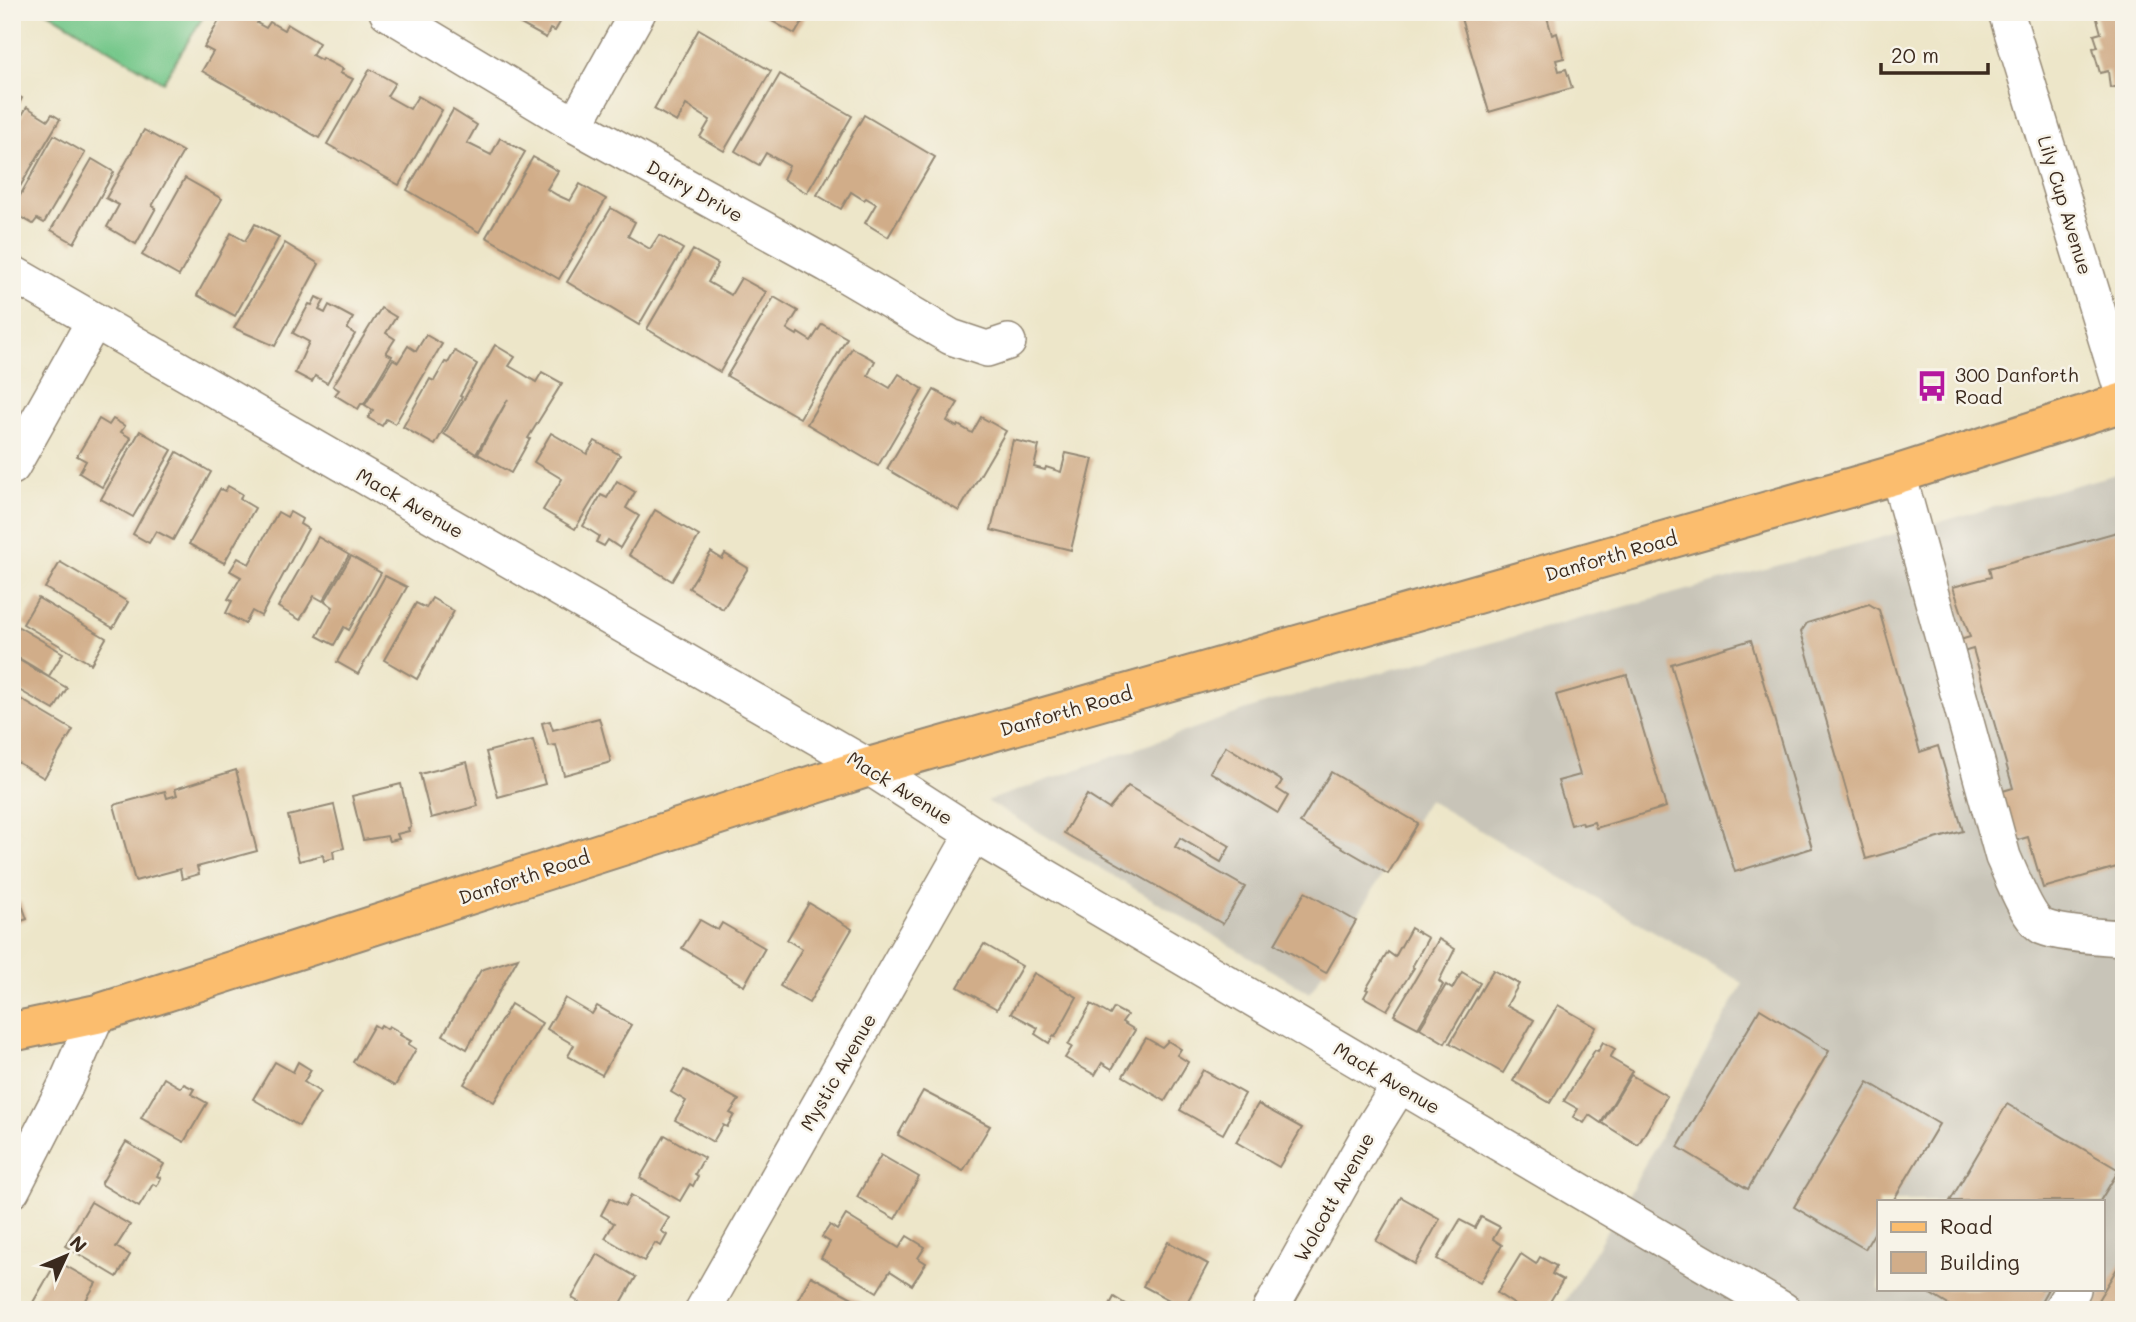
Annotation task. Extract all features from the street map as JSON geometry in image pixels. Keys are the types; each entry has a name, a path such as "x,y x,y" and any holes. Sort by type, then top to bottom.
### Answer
{"main road":[{"name":"Danforth Road","path":"12,1032 97,1014 869,767 1898,474 2124,400"}],"street":[{"name":"Dairy Drive","path":"387,12 575,125 827,264 951,337 987,349 1008,342"},
{"path":"575,125 638,12"},
{"name":"Lily Cup Avenue","path":"2006,12 2124,400"},
{"name":"Mack Avenue","path":"12,273 869,767 973,834 1775,1308"},
{"path":"12,467 94,321"},
{"path":"1898,474 2003,857 2029,911 2042,927 2099,937 2124,938"},
{"name":"Mystic Avenue","path":"703,1310 973,834"},
{"path":"12,1190 65,1087 97,1014"},
{"name":"Wolcott Avenue","path":"1270,1310 1399,1086"},
{"path":"2061,1310 2072,1290"}],"shaded area":[{"path":"2124,472 2124,1310 1560,1310 1633,1187 1743,983 1428,800 1310,993 987,801 1264,704"}],"green space":[{"path":"48,12 206,12 163,82"}],"building":[{"path":"224,12 263,12 257,23 266,28 270,22 284,30 287,24 319,43 312,55 343,69 340,73 353,79 319,138 202,71 213,52 204,47"},
{"path":"499,12 566,12 555,31 550,29 546,38"},
{"path":"756,12 808,12 795,34"},
{"path":"1468,12 1552,12 1553,15 1547,17 1552,35 1557,33 1564,58 1556,60 1559,71 1566,69 1572,88 1489,112 1460,15"},
{"path":"2095,12 2124,12 2124,85 2110,88 2108,71 2100,73 2093,48 2098,47 2094,35 2101,33"},
{"path":"699,29 771,71 724,151 700,137 710,120 686,105 677,122 654,109"},
{"path":"370,69 395,83 387,96 410,109 418,96 442,110 399,185 327,144"},
{"path":"780,74 852,116 807,193 783,179 789,166 766,153 759,165 735,151"},
{"path":"12,92 22,98 12,117"},
{"path":"27,107 48,120 52,114 60,119 12,200 12,131"},
{"path":"453,110 477,125 467,143 491,155 500,138 525,152 479,232 407,190"},
{"path":"864,115 935,157 888,237 865,223 876,204 866,198 864,200 851,192 841,209 817,195"},
{"path":"144,130 183,152 152,206 156,208 136,244 107,227 119,205 106,198"},
{"path":"54,135 85,153 44,223 37,219 33,224 12,210"},
{"path":"533,157 558,171 547,189 557,195 570,201 580,184 606,199 559,279 486,237"},
{"path":"92,159 114,172 74,243 51,230"},
{"path":"185,178 222,199 179,276 142,255"},
{"path":"611,208 635,222 628,236 650,249 659,235 683,249 639,325 567,282"},
{"path":"255,224 279,237 235,316 197,295 231,233 245,241"},
{"path":"285,243 319,264 275,346 234,328"},
{"path":"693,250 718,264 708,282 731,295 741,278 766,292 720,372 647,329"},
{"path":"316,297 324,301 319,310 325,313 329,305 353,318 347,329 355,334 327,383 315,376 312,382 295,373 309,342 293,333 309,304 312,305"},
{"path":"774,297 798,311 787,329 797,335 798,333 811,341 822,324 847,338 800,418 727,376"},
{"path":"381,308 396,317 386,333 395,339 386,353 392,356 364,404 358,409 335,395 339,390 333,386"},
{"path":"426,335 442,344 395,424 386,419 382,426 368,418 373,410 365,405 393,359 398,362 408,346 416,351"},
{"path":"495,345 515,357 509,366 536,382 542,372 562,383 528,438 530,439 511,473 478,454 508,399 476,454 444,434"},
{"path":"852,348 875,361 868,375 890,388 899,374 923,389 878,466 807,424"},
{"path":"455,351 477,364 435,445 403,427 430,379 434,381"},
{"path":"934,390 958,403 947,421 957,427 958,425 972,433 981,417 1006,431 959,511 887,469"},
{"path":"99,419 109,425 113,419 125,426 121,432 131,438 102,487 79,473 86,461 77,456"},
{"path":"140,431 172,450 133,517 101,499"},
{"path":"551,433 587,454 595,441 620,455 575,529 543,510 562,479 534,462"},
{"path":"1013,440 1039,446 1034,467 1045,470 1046,467 1061,472 1066,453 1093,459 1071,550 991,530"},
{"path":"177,452 211,472 173,540 156,531 149,543 133,534"},
{"path":"617,481 635,492 626,508 639,516 620,548 608,540 604,546 596,542 599,536 583,526 601,495 607,498"},
{"path":"228,486 242,494 240,499 255,508 224,563 189,544 220,489 225,491"},
{"path":"655,510 699,536 672,581 629,555"},
{"path":"278,512 287,517 290,512 302,519 300,524 308,529 261,616 252,611 245,624 226,613 232,601 228,599 241,577 230,571 238,558 249,564"},
{"path":"2124,530 2124,865 2043,888 2028,837 2011,842 1996,793 2013,788 1973,649 1963,652 1960,640 1970,637 1953,587 1991,577 1989,568"},
{"path":"318,537 349,555 323,601 314,596 300,620 278,607"},
{"path":"711,552 722,559 725,554 748,568 723,609 689,588"},
{"path":"351,556 381,573 349,630 344,627 334,645 317,636 333,607 325,601"},
{"path":"60,562 128,602 113,628 45,588"},
{"path":"385,576 407,587 358,674 337,662"},
{"path":"38,598 106,638 91,664 23,624"},
{"path":"432,598 454,611 417,679 384,660 416,603 426,608"},
{"path":"1869,604 1879,610 1920,752 1938,746 1963,831 1866,859 1801,632 1807,623"},
{"path":"12,623 63,653 49,676 12,654"},
{"path":"1751,640 1812,848 1735,872 1671,664"},
{"path":"12,656 67,688 54,710 12,686"},
{"path":"1627,675 1666,807 1596,828 1594,822 1571,825 1558,781 1580,775 1556,695"},
{"path":"12,694 73,730 44,778 12,759"},
{"path":"599,718 611,762 564,775 556,745 548,746 542,723 550,721 553,730"},
{"path":"533,740 545,784 498,797 486,752"},
{"path":"1226,746 1282,781 1277,789 1288,796 1278,813 1210,772"},
{"path":"467,762 478,806 431,818 420,774"},
{"path":"236,770 257,851 197,867 199,874 182,879 180,869 135,881 114,805 165,791 167,798 177,795 175,789"},
{"path":"1331,772 1418,823 1388,874 1300,823"},
{"path":"401,784 411,827 408,828 409,831 397,834 399,839 389,841 387,836 363,840 352,796"},
{"path":"1128,786 1230,846 1221,862 1180,838 1175,847 1245,887 1223,924 1064,833 1087,795 1109,809"},
{"path":"334,805 344,848 333,851 334,858 324,861 323,855 299,861 288,816"},
{"path":"1305,892 1356,921 1326,973 1275,944"},
{"path":"21,902 27,919 15,923 12,927 12,905"},
{"path":"809,903 852,929 809,1003 780,986 802,949 787,940"},
{"path":"700,920 718,930 722,923 765,948 744,986 682,948"},
{"path":"1411,928 1428,938 1412,967 1414,968 1387,1010 1364,997 1368,990 1366,989 1388,952 1395,957"},
{"path":"1439,939 1455,949 1439,981 1443,985 1418,1028 1394,1015"},
{"path":"984,944 1022,966 997,1009 958,987"},
{"path":"518,958 467,1049 443,1035 481,970"},
{"path":"1493,970 1519,984 1507,1005 1534,1020 1503,1073 1450,1043"},
{"path":"1462,972 1480,983 1445,1043 1420,1028 1446,985 1452,989"},
{"path":"1034,973 1077,997 1049,1043 1035,1034 1038,1028 1011,1013"},
{"path":"565,998 592,1014 597,1006 631,1025 602,1075 568,1056 574,1045 547,1029"},
{"path":"511,1004 542,1023 494,1102 464,1084"},
{"path":"1091,1004 1110,1015 1114,1008 1127,1015 1122,1022 1135,1030 1112,1069 1102,1063 1095,1075 1065,1058 1072,1047 1068,1045"},
{"path":"1558,1005 1596,1027 1550,1103 1513,1081"},
{"path":"1760,1009 1829,1051 1748,1189 1678,1147"},
{"path":"374,1025 387,1029 389,1026 411,1041 408,1044 416,1049 395,1086 353,1062"},
{"path":"1146,1038 1162,1047 1168,1041 1181,1049 1177,1055 1188,1062 1165,1101 1123,1076"},
{"path":"1603,1042 1615,1049 1610,1058 1632,1071 1601,1123 1589,1115 1584,1123 1573,1117 1578,1109 1564,1101 1595,1050 1598,1051"},
{"path":"275,1062 293,1072 298,1062 311,1070 304,1082 320,1092 299,1126 253,1099"},
{"path":"684,1070 739,1100 730,1113 734,1115 727,1127 723,1125 713,1142 675,1120 686,1101 671,1092"},
{"path":"1203,1070 1245,1094 1223,1134 1180,1110"},
{"path":"1631,1075 1667,1096 1638,1145 1602,1123"},
{"path":"164,1078 181,1088 184,1084 194,1089 191,1094 207,1103 184,1142 141,1118"},
{"path":"1868,1082 1939,1124 1894,1200 1877,1200 1877,1228 1865,1249 1794,1207"},
{"path":"923,1091 990,1126 963,1171 898,1135"},
{"path":"1258,1104 1302,1128 1279,1167 1236,1142"},
{"path":"2007,1104 2119,1170 2101,1200 1951,1200"},
{"path":"665,1135 704,1158 695,1174 698,1176 693,1186 690,1184 680,1201 640,1178"},
{"path":"126,1142 164,1164 157,1176 161,1178 157,1186 153,1184 139,1207 101,1184"},
{"path":"881,1155 919,1177 895,1219 857,1197"},
{"path":"631,1195 669,1218 661,1231 667,1235 661,1246 655,1243 644,1261 605,1238 614,1223 601,1215 610,1198 625,1206"},
{"path":"1401,1197 1440,1219 1415,1264 1376,1241"},
{"path":"91,1202 130,1225 116,1247 130,1255 117,1277 65,1246"},
{"path":"846,1215 899,1248 907,1236 925,1247 918,1258 926,1263 912,1285 890,1271 877,1292 821,1258 830,1242 822,1237 830,1225 837,1230"},
{"path":"1481,1217 1500,1227 1493,1239 1502,1245 1480,1283 1437,1259 1460,1220 1475,1228"},
{"path":"1168,1242 1208,1264 1184,1308 1143,1286"},
{"path":"597,1254 636,1277 617,1310 592,1310 572,1298"},
{"path":"1521,1254 1536,1264 1540,1257 1556,1266 1552,1274 1563,1280 1545,1310 1523,1310 1497,1293"},
{"path":"2124,1257 2124,1310 2092,1310"},
{"path":"57,1261 96,1283 80,1310 41,1310 32,1304"},
{"path":"811,1276 875,1310 792,1310"},
{"path":"1924,1290 2047,1290 2036,1310 1957,1310"},
{"path":"1114,1297 1130,1307 1132,1304 1141,1310 1107,1310"}],"place":[{"name":"300 Danforth Road","path":"1932,386"}]}
